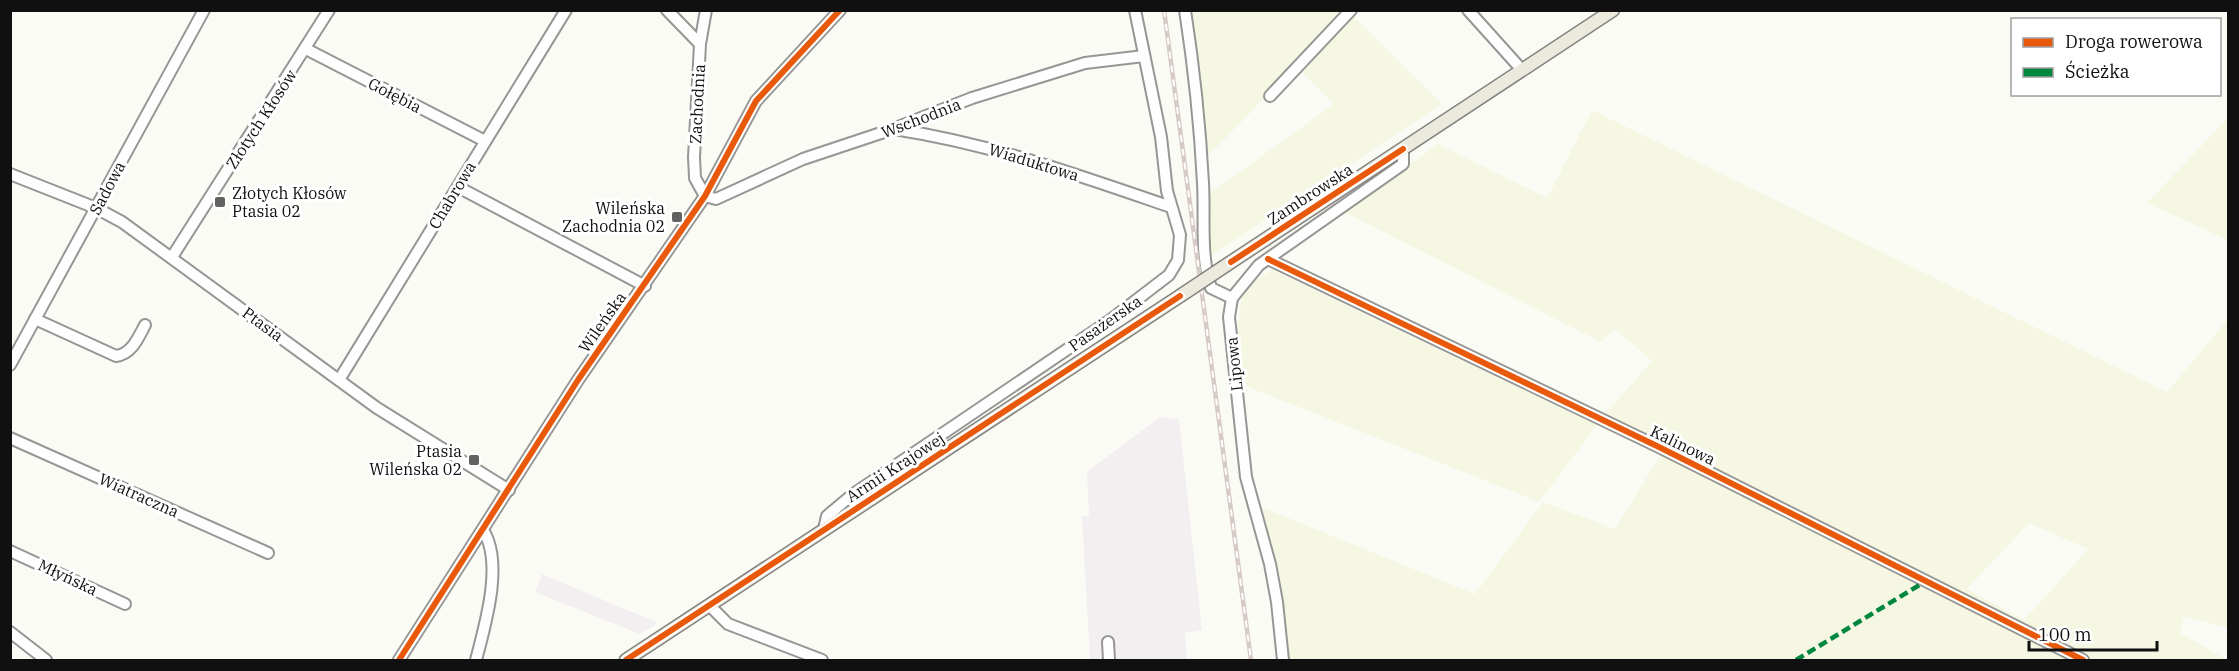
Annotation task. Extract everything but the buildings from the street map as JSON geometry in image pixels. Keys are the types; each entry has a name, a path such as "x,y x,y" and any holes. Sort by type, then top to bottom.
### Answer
{"main road":[{"name":"Zambrowska","path":"1180,296 1613,10"},
{"name":"Armii Krajowej","path":"626,660 1180,296"}],"street":[{"name":"Sadowa","path":"10,365 204,10"},
{"name":"Złotych Kłosów","path":"172,257 329,10"},
{"name":"Chabrowa","path":"339,380 566,10"},
{"path":"667,10 700,44"},
{"name":"Zachodnia","path":"705,196 695,178 694,157 700,44 706,10"},
{"name":"Wileńska","path":"399,660 578,380 705,196 756,101 840,10"},
{"name":"Pasażerska","path":"824,529 827,516 852,495 1109,321 1169,275 1180,249 1178,222 1171,207 1161,136 1135,10"},
{"path":"1185,10 1197,100 1206,273 1211,288 1232,298 1259,265 1403,164 1403,148"},
{"path":"1270,96 1351,10"},
{"path":"1468,10 1522,70"},
{"name":"Gołębia","path":"306,49 485,141"},
{"name":"Wschodnia","path":"705,196 716,199 803,159 893,129 972,98 1085,63 1144,56"},
{"name":"Wiaduktowa","path":"893,129 1033,159 1171,207"},
{"name":"Ptasia","path":"10,174 96,208 122,222 376,408 509,489"},
{"path":"458,187 645,286"},
{"name":"Kalinowa","path":"1268,259 1659,447 2083,660"},
{"name":"Lipowa","path":"1232,298 1229,317 1246,477 1270,564 1277,602 1283,660"},
{"path":"35,320 116,356 124,355 130,350 146,325"},
{"name":"Wiatraczna","path":"10,438 268,553"},
{"path":"476,660 490,603 490,544 483,530"},
{"name":"Młyńska","path":"10,551 125,604"},
{"path":"710,606 728,624 822,660"},
{"path":"10,632 46,660"},
{"path":"1107,642 1109,660"}],"shaded area":[{"path":"1160,417 1179,419 1202,630 1185,633 1187,660 1090,660 1082,517 1089,516 1087,472"},
{"path":"542,574 658,623 640,634 535,592"}],"green space":[{"path":"1190,11 1348,11 1442,104 1209,257 1206,196 1334,104 1296,66 1204,160"},
{"path":"1592,110 2167,392 2228,319 2228,628 2184,616 2180,633 2228,660 1288,660 1278,575 1259,506 1475,594 1543,502 1615,529 1666,446 1603,416 1652,361 1615,329 1601,342 1344,212 1438,144 1547,198","holes":["2029,523 2088,549 2024,620 1967,589"]},
{"path":"2228,118 2228,240 2147,203"},
{"path":"1272,270 1597,425 1539,502 1243,385 1237,329 1242,297 1255,280"}],"railway":[{"path":"1164,10 1251,660"}],"marked path":[{"path":"1796,660 1926,581"}],"cycle path":[{"path":"399,660 578,380 705,196 756,101 840,10"},
{"path":"1231,262 1403,149"},
{"path":"1268,259 1659,447 2083,660"},
{"path":"626,660 1180,296"}],"place":[{"name":"Złotych Kłosów Ptasia 02","path":"220,202"},
{"name":"Wileńska Zachodnia 02","path":"677,217"},
{"name":"Ptasia Wileńska 02","path":"474,460"}]}
